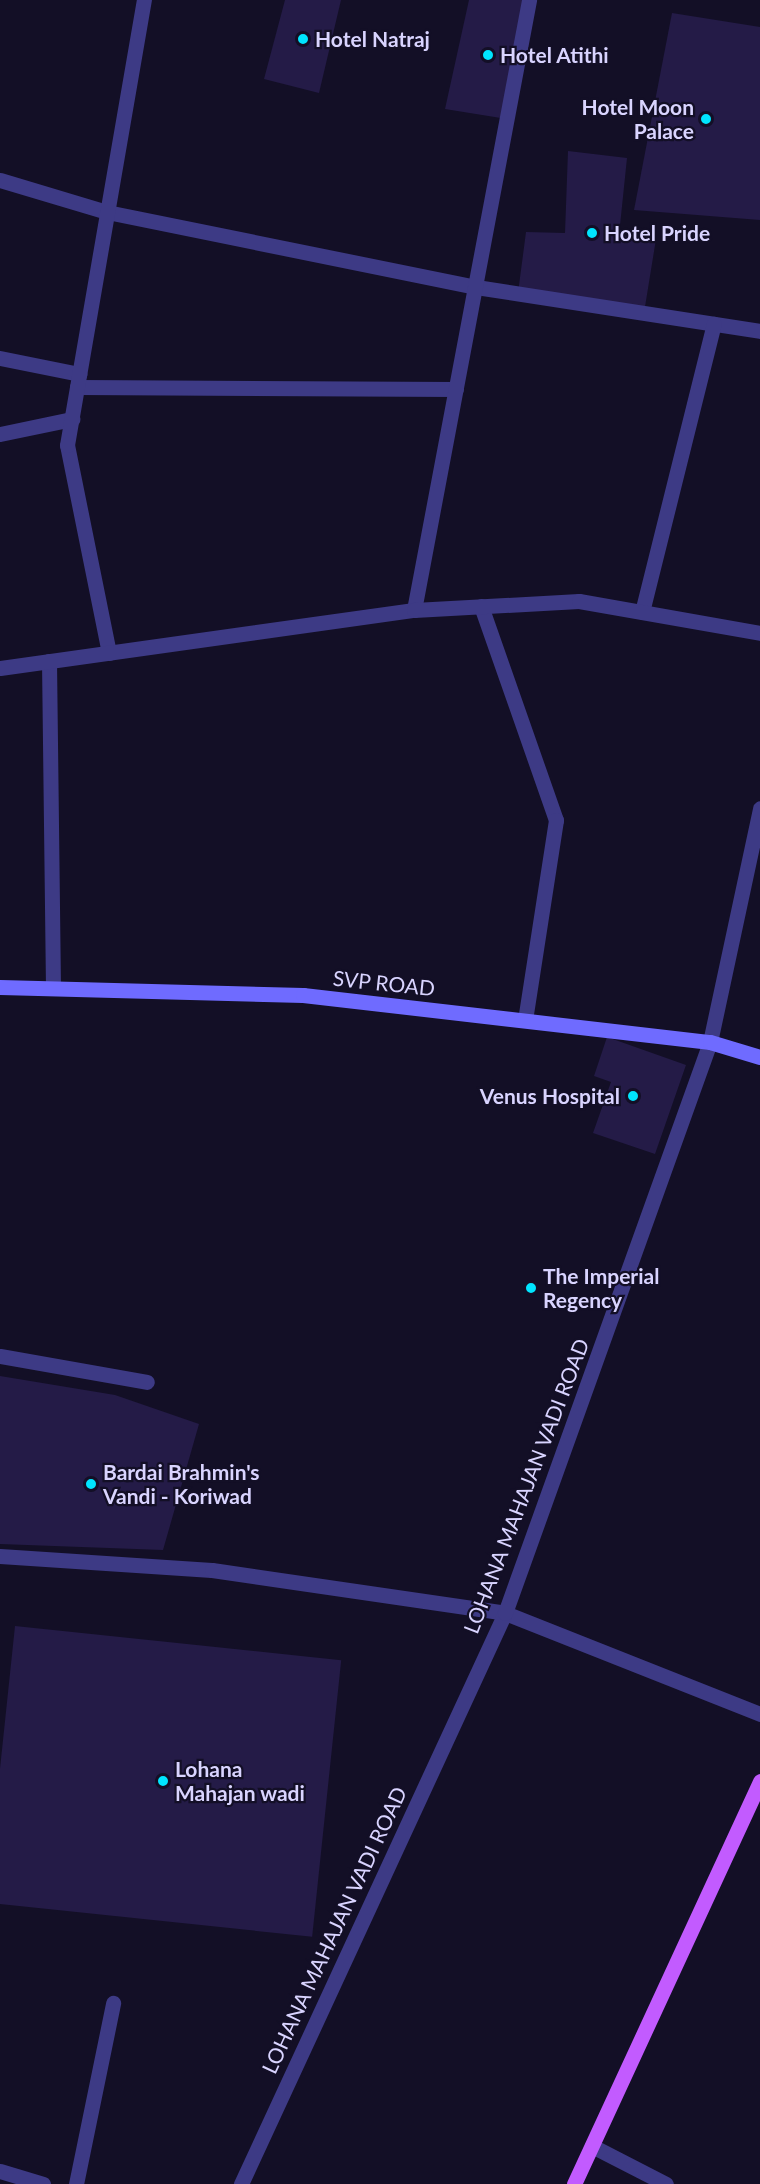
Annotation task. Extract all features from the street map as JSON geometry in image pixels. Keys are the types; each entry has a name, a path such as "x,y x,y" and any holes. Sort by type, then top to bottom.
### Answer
{"main road":[{"name":"SVP ROAD","path":"0,987 303,995 710,1042 760,1057"},
{"path":"574,2184 760,1780"}],"street":[{"path":"109,653 67,445 144,0"},
{"path":"414,610 529,0"},
{"path":"0,180 106,212 476,286 760,331"},
{"path":"642,612 714,324"},
{"path":"0,358 78,381 456,389"},
{"path":"0,434 72,419"},
{"path":"0,668 414,610 579,601 760,633"},
{"path":"481,606 556,820 525,1020"},
{"path":"49,661 52,988"},
{"name":"LOHANA MAHAJAN VADI ROAD","path":"241,2184 505,1613 710,1042 760,808"},
{"path":"0,1356 147,1383"},
{"path":"0,1556 212,1570 505,1613 760,1714"},
{"path":"76,2184 113,2003"},
{"path":"592,2145 666,2184"},
{"path":"0,2170 43,2184"}],"building":[{"name":"Hotel Natraj","path":"285,0 341,0 319,93 264,79"},
{"name":"Hotel Atithi","path":"469,0 529,0 507,119 445,109"},
{"name":"Hotel Moon Palace","path":"672,13 760,27 760,220 634,210"},
{"name":"Hotel Pride","path":"568,151 627,158 619,235 656,239 644,313 518,293 526,232 565,233"},
{"path":"607,1037 686,1065 655,1154 593,1133 611,1082 594,1076"},
{"name":"Bardai Brahmin's Vandi - Koriwad","path":"0,1376 115,1395 199,1424 163,1550 0,1544"},
{"name":"Lohana Mahajan wadi","path":"15,1626 341,1660 312,1937 0,1904 0,1769"}],"place":[{"name":"Hotel Natraj","path":"303,39"},
{"name":"Hotel Atithi","path":"488,55"},
{"name":"Hotel Moon Palace","path":"706,119"},
{"name":"Hotel Pride","path":"592,233"},
{"name":"Venus Hospital","path":"633,1096"},
{"name":"The Imperial Regency","path":"531,1288"},
{"name":"Bardai Brahmin's Vandi - Koriwad","path":"91,1484"},
{"name":"Lohana Mahajan wadi","path":"163,1781"}]}
